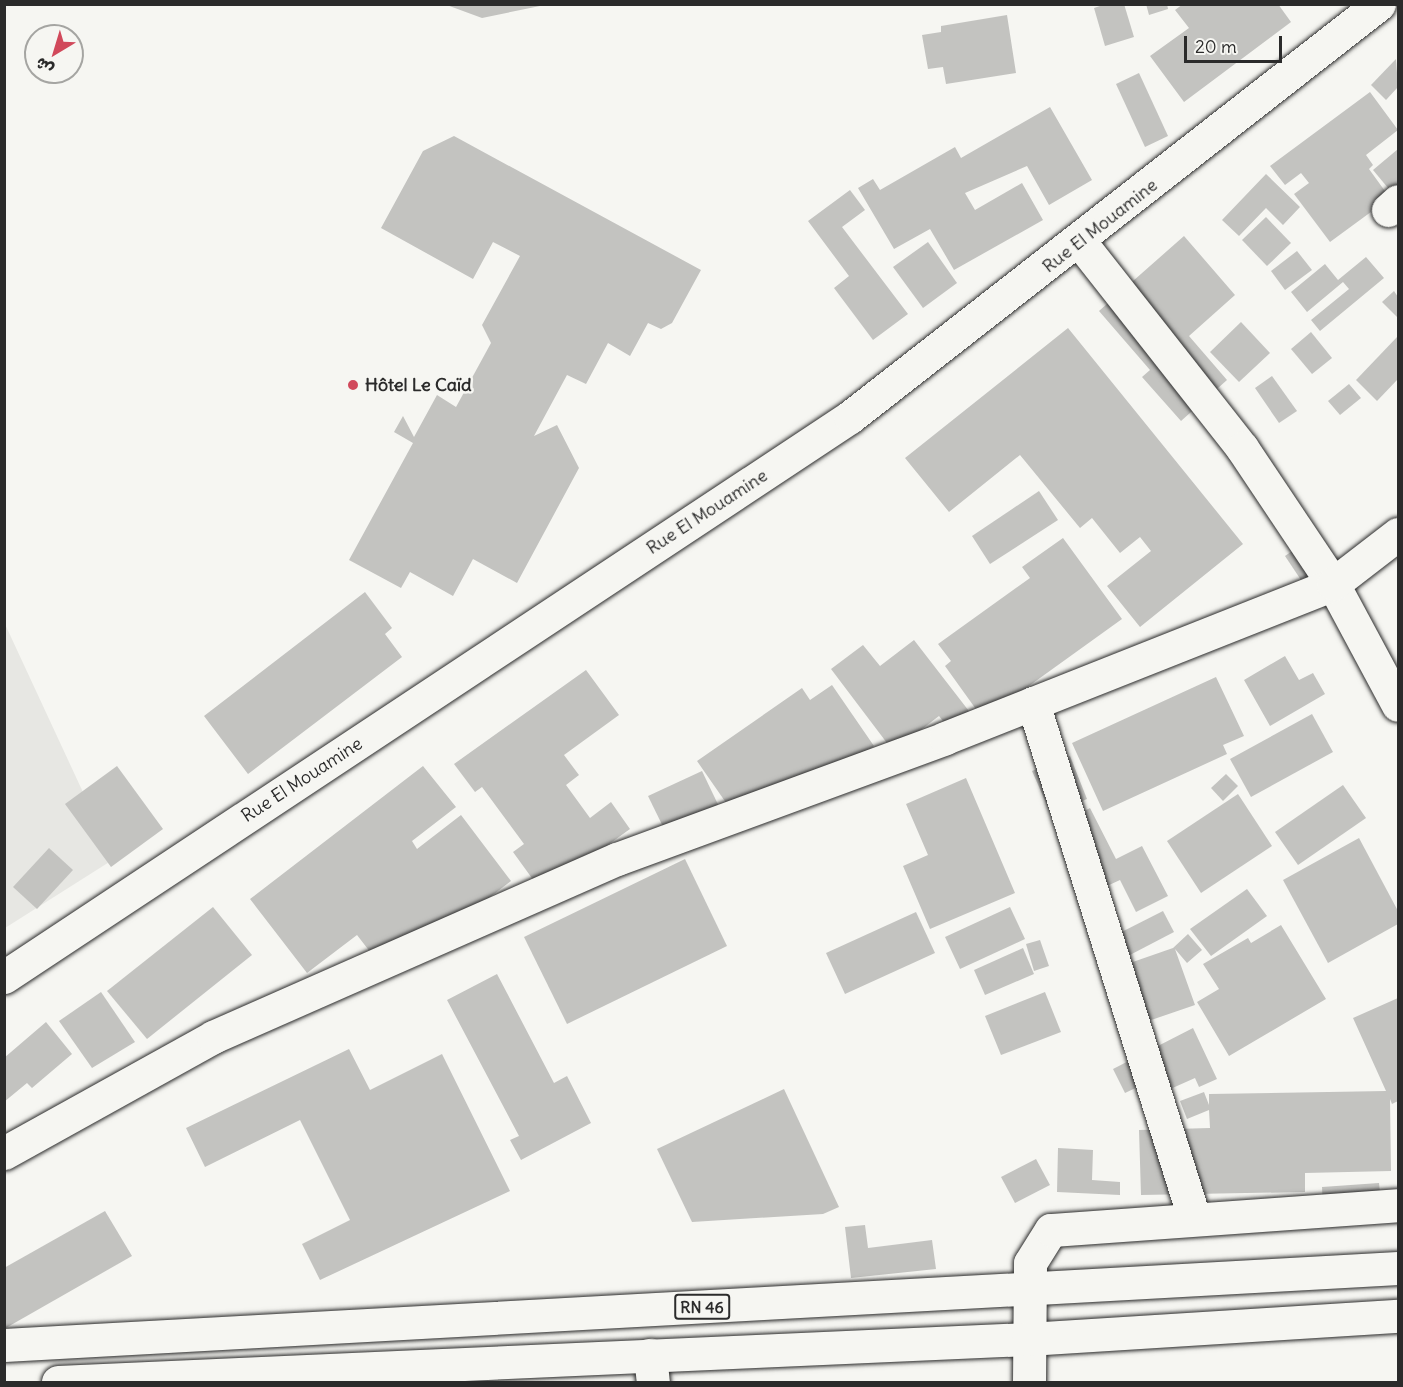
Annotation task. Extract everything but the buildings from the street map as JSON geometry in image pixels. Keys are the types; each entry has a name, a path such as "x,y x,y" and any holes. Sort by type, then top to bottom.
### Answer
{"main road":[{"name":"Rue El Mouamine","path":"4,977 850,417 1080,242 1379,4"},
{"path":"1080,242 1242,448 1333,584 1398,705"},
{"path":"4,1153 213,1037 617,859 1033,703 1333,584 1398,534"},
{"path":"1033,703 1194,1218"},
{"path":"1029,1383 1027,1290 1034,1251 1051,1230 1398,1205"},
{"name":"RN 46","path":"4,1345 1398,1268"},
{"path":"58,1383 652,1369 1028,1340 1398,1316"}],"shaded area":[{"path":"4,622 114,859 5,928 4,928"}],"place":[{"name":"Hôtel Le Caïd","path":"353,385"}]}
